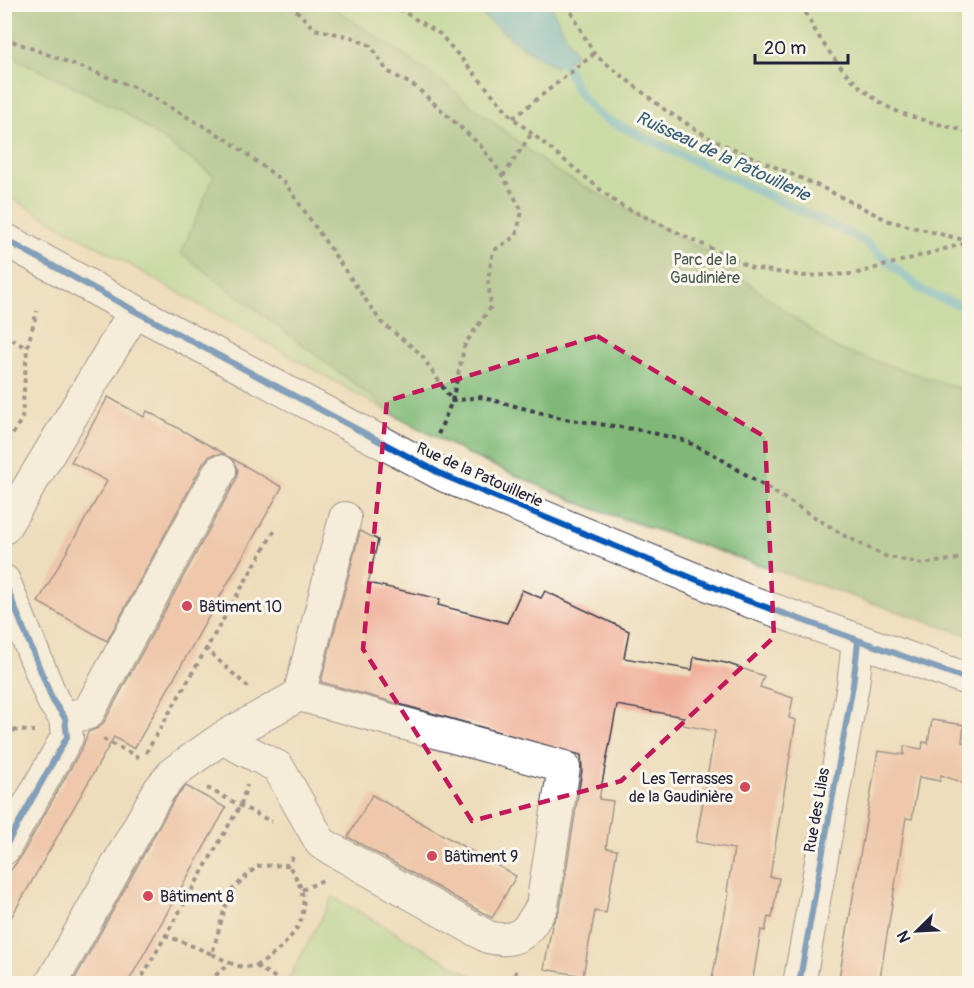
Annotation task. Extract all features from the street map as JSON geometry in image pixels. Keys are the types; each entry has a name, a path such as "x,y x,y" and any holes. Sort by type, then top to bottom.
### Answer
{"street":[{"name":"Rue de la Patouillerie","path":"4,239 445,476 743,599 969,680"},
{"path":"4,528 135,311"},
{"path":"65,718 88,713 220,471"},
{"path":"299,695 345,518"},
{"path":"4,581 53,701 65,718 67,737 4,849"},
{"name":"Rue des Lilas","path":"799,984 853,685 858,642"},
{"path":"51,984 159,790 174,772 222,738 299,695 564,767 542,906 531,925 517,938 503,940 488,937 321,843 278,767 222,738"}],"path":[{"path":"290,4 314,29 351,37 371,46 387,71 416,87 480,145 503,176 522,211 516,236 493,250 488,280 491,307 465,344 452,401 433,442"},
{"path":"391,4 440,34 513,118 618,204 752,268 803,276 854,274 875,266 969,242"},
{"path":"567,4 594,54 665,110 711,139 819,186 889,221 969,242"},
{"path":"801,4 826,46 857,84 891,108 969,133"},
{"path":"4,38 134,87 228,140 285,183 381,322 421,354 452,401"},
{"path":"513,118 594,54"},
{"path":"503,176 532,133"},
{"path":"4,450 22,418 27,348 36,311"},
{"path":"4,333 27,348"},
{"path":"452,401 480,397 565,419 639,430 683,440 713,454 845,536 885,556 923,564 969,557"},
{"path":"98,736 141,761 276,528"},
{"path":"205,648 246,684 266,713"},
{"path":"4,730 37,731"},
{"path":"145,755 278,825"},
{"path":"138,984 241,804"},
{"path":"288,865 295,854"},
{"path":"165,935 243,968 256,966 294,934 303,915 302,890 298,879 288,865"},
{"path":"212,954 229,893 257,866 288,865"},
{"path":"212,984 217,974 230,963"},
{"path":"256,966 286,984"}],"highlighted area":[{"path":"597,336 765,437 774,637 621,781 472,821 363,649 387,401"}],"green space":[{"path":"5,4 330,5 441,81 554,170 707,252 835,348 968,391 970,624 967,635 589,507 476,458 401,419 181,253 214,176 121,110 5,53"},
{"name":"Parc de la Gaudinière","path":"5,5 969,5 969,636 589,507 476,458 401,419 5,194"},
{"path":"333,897 484,983 287,982"}],"water":[{"path":"470,5 550,5 576,55 555,67 521,46"}],"building":[{"path":"108,397 144,417 147,411 225,454 211,455 204,462 107,641 38,602 107,481 71,462"},
{"name":"Bâtiment 10","path":"231,458 282,487 134,749 114,737 4,930 4,879 20,858 83,746 88,732 98,728 104,722 236,480 238,470"},
{"path":"360,531 378,540 368,583 440,599 438,605 507,623 522,590 541,598 545,591 629,631 624,658 692,670 694,657 726,663 764,676 760,687 793,698 789,718 796,720 770,877 779,878 772,918 768,917 765,931 761,930 752,984 711,984 729,892 727,891 734,849 696,842 715,731 683,725 684,717 617,705 599,799 613,801 606,848 617,850 606,913 595,911 583,976 544,969 552,925 560,909 582,770 581,755 321,682"},
{"path":"932,720 964,725 962,742 969,744 969,785 941,775 940,781 919,777 912,819 906,818 879,984 838,984 878,751 904,755 904,746 922,749 923,742 928,743"},
{"name":"Bâtiment 8","path":"186,786 226,808 127,984 72,984 174,800"},
{"name":"Bâtiment 9","path":"372,795 516,876 492,918 348,837"}],"waterway":[{"name":"Ruisseau de la Patouillerie","path":"556,56 566,67 582,97 605,119 863,240 924,292 959,305 970,312"}],"cycle path":[{"path":"4,239 445,476 743,599 970,680"},
{"path":"4,581 53,701 65,718 67,737 4,849"},
{"path":"799,984 853,685 858,642"}],"place":[{"name":"Bâtiment 10","path":"187,606"},
{"name":"Les Terrasses de la Gaudinière","path":"745,787"},
{"name":"Bâtiment 9","path":"432,856"},
{"name":"Bâtiment 8","path":"148,896"}]}
